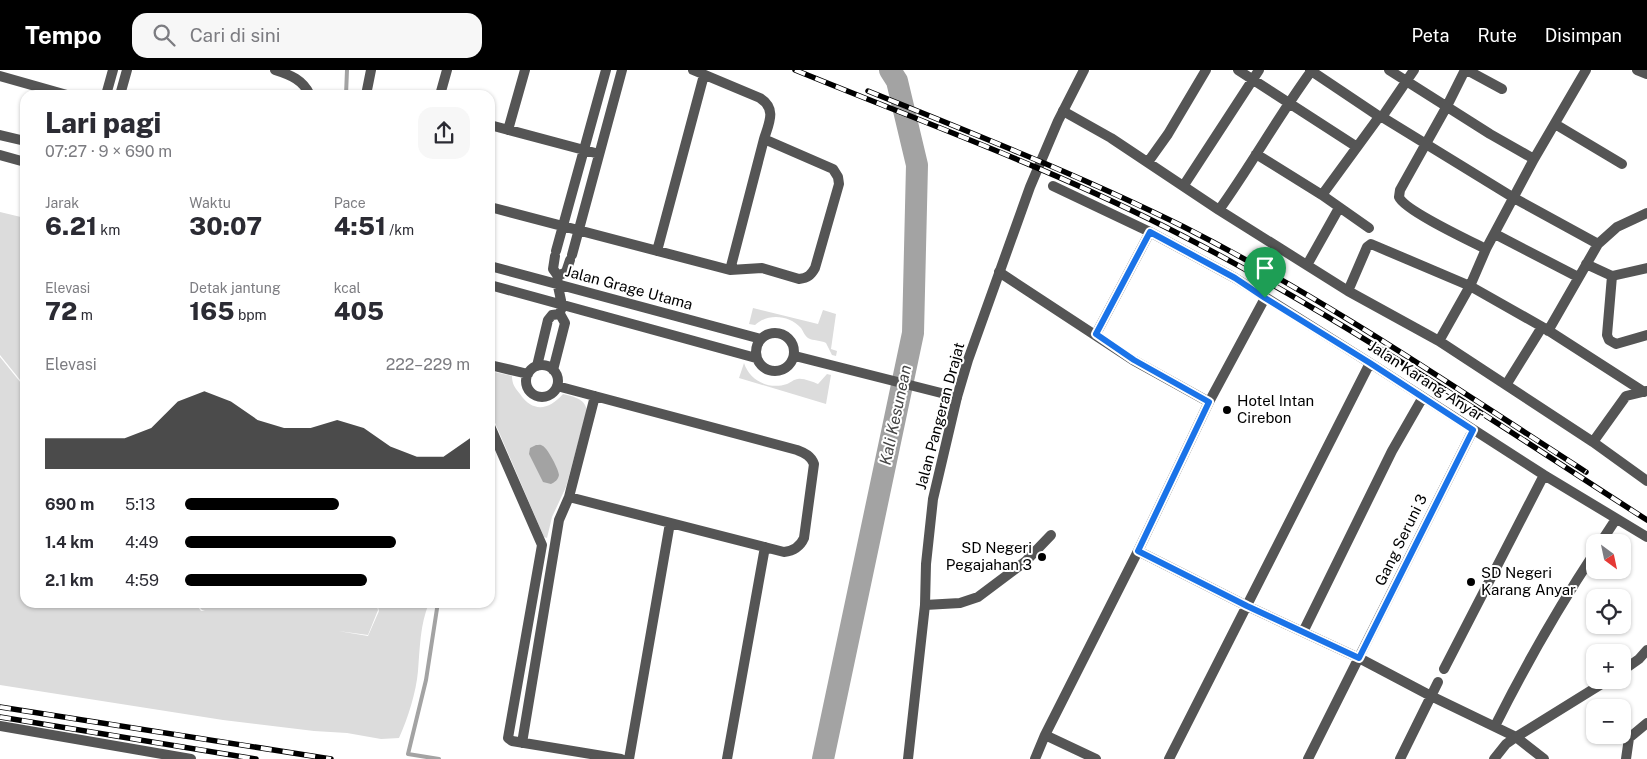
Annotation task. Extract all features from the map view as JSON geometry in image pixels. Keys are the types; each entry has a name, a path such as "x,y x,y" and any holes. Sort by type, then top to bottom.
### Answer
{"street":[{"path":"107,90 113,70"},
{"path":"121,90 127,70"},
{"path":"277,70 299,79 308,90"},
{"path":"369,90 371,70"},
{"path":"441,90 447,70"},
{"path":"508,130 526,70"},
{"path":"553,370 565,323 557,280 553,269 606,70"},
{"path":"557,280 566,272 571,258 622,70"},
{"path":"693,70 760,98 767,102 770,112 730,270"},
{"name":"Jalan Pangeran Drajat","path":"908,759 925,605 926,564 933,500 958,397 968,360 1030,187 1061,115 1084,70"},
{"path":"1148,162 1168,134 1206,70"},
{"path":"1238,70 1357,147"},
{"path":"1184,185 1259,70"},
{"path":"1219,210 1311,70 1426,145 1514,198 1598,244"},
{"path":"1389,70 1534,159"},
{"path":"1322,195 1414,70"},
{"path":"1486,249 1436,223 1401,201 1399,197 1400,190 1466,70 1502,89"},
{"path":"1439,341 1470,286 1486,249 1534,159 1586,70"},
{"path":"1637,70 1647,74"},
{"path":"656,251 704,75"},
{"path":"0,76 49,90"},
{"path":"1061,115 1111,138 1219,210 1348,291 1439,341 1593,442 1647,481"},
{"path":"1555,124 1622,164"},
{"path":"495,126 599,154"},
{"path":"0,135 20,141"},
{"path":"495,208 730,270 762,268 800,279 805,278 811,275 815,268 839,184 838,177 833,169 764,139"},
{"path":"1256,154 1322,195 1369,228"},
{"path":"0,156 20,161"},
{"name":"Jalan Karang Anyar","path":"1053,186 1150,232 1235,278 1423,397 1471,433 1647,537"},
{"path":"1306,265 1339,208"},
{"path":"1506,385 1545,329 1598,244 1617,226 1647,213"},
{"path":"1096,334 1150,232"},
{"path":"1495,234 1578,277"},
{"path":"1348,291 1370,244 1386,249 1470,286 1646,391"},
{"path":"1586,264 1612,276 1647,268"},
{"name":"Jalan Grage Utama","path":"495,267 557,280 761,339"},
{"path":"999,272 1134,360 1209,402"},
{"path":"1612,276 1607,335 1609,340 1616,344 1647,335"},
{"path":"495,288 561,309 756,358 764,368 776,372 788,367 794,356 791,340 784,335 768,334 757,345 756,358"},
{"path":"1035,759 1045,735 1138,551 1209,402 1265,298"},
{"path":"537,366 548,366 556,374 557,386 547,396 539,397 532,394 526,381 528,374 537,366 548,320 561,309"},
{"path":"794,356 958,397"},
{"path":"1168,759 1370,363"},
{"path":"495,366 528,374"},
{"path":"557,386 797,450 806,453 812,459 814,470 802,543 790,552 569,497"},
{"path":"1593,442 1626,396 1646,391"},
{"path":"522,743 559,520 569,497 595,396"},
{"path":"1303,632 1392,451 1423,397"},
{"name":"Gang Seruni 3","path":"1308,759 1471,433"},
{"path":"495,437 542,545 509,740 621,759"},
{"path":"1444,670 1544,475"},
{"path":"1606,534 1616,519"},
{"path":"629,759 670,523"},
{"path":"925,605 960,603 978,597 1026,561 1052,535"},
{"path":"542,545 555,548"},
{"path":"727,759 765,547"},
{"path":"1138,551 1247,606 1360,657 1431,696 1495,726 1516,737 1544,759"},
{"path":"1495,726 1522,674 1586,566"},
{"path":"1631,665 1647,650"},
{"path":"1400,759 1438,682"},
{"path":"1494,759 1506,744 1593,689"},
{"path":"1626,759 1629,738 1647,723"},
{"path":"0,726 191,759"},
{"path":"1045,735 1096,759"}],"shaded area":[{"path":"0,212 20,217 20,380 0,355"},
{"path":"753,308 818,324 823,310 836,314 831,349 837,351 836,356 832,355 826,343 808,338 801,328 791,320 772,317 755,325 749,324"},
{"path":"0,357 20,382 20,608 199,608 201,611 205,611 200,608 377,608 368,635 338,631 368,636 379,611 378,608 427,608 422,628 415,688 399,738 381,739 347,733 223,720 0,685"},
{"path":"744,363 755,379 761,383 774,386 780,386 800,379 818,384 827,374 831,375 826,404 739,378"},
{"path":"495,372 512,376 513,384 518,392 525,400 536,407 547,406 563,394 581,400 586,406 587,410 566,487 552,517 547,538 544,537 495,423"},
{"path":"541,445 545,448 557,469 559,477 551,484 543,482 529,454 530,448"}],"waterway":[{"path":"346,90 347,70"},
{"name":"Kali Kesunean","path":"823,759 913,333 917,165 897,81 890,70"},
{"path":"437,608 426,680 408,754 439,759"}],"railway":[{"path":"795,70 1040,169 1136,212 1183,236 1243,268 1360,336 1647,520"},
{"path":"868,91 1106,190 1236,254 1388,344 1586,472"},
{"path":"0,707 331,759"},
{"path":"0,717 256,759"}],"place":[{"name":"Hotel Intan Cirebon","path":"1227,410"},
{"name":"SD Negeri Pegajahan 3","path":"1042,557"},
{"name":"SD Negeri Karang Anyar","path":"1471,582"}],"route":[{"path":"1150,232 1235,278 1265,298 1473,430 1359,658 1247,606 1138,551 1209,402 1134,360 1096,334 1150,232"}]}
